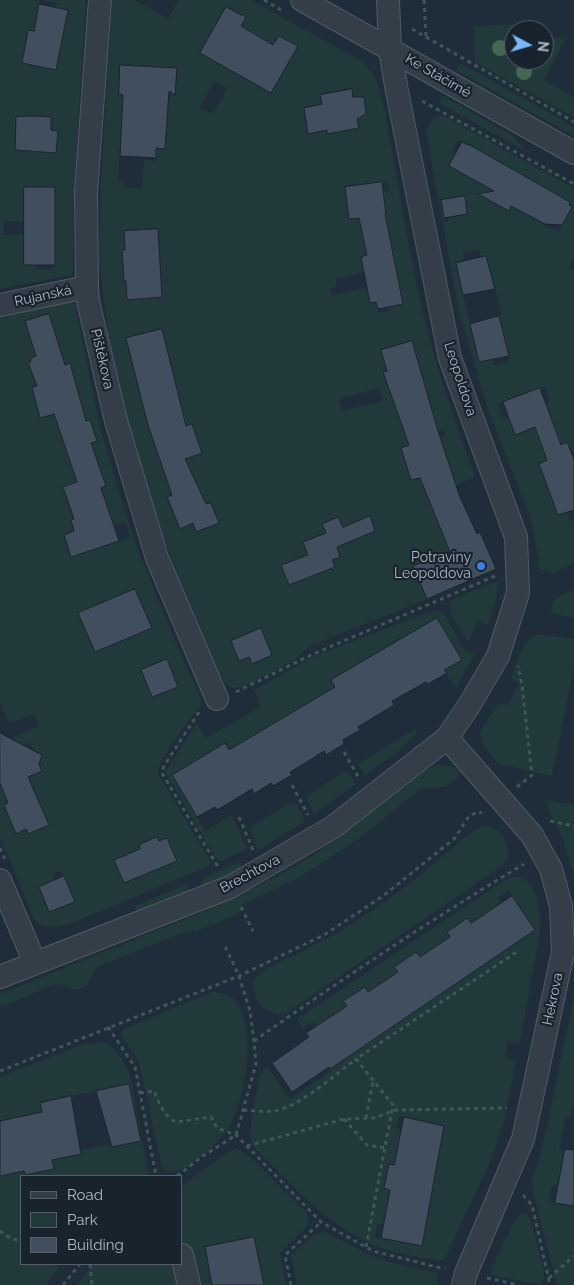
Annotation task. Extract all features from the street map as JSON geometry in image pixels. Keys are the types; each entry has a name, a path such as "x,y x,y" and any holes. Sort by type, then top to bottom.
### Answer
{"street":[{"name":"Pištěkova","path":"100,0 86,192 88,301 116,421 157,558 223,695"},
{"name":"Ke Stáčírně","path":"302,0 574,153"},
{"name":"Leopoldova","path":"388,8 390,48 396,86 450,358 516,537 518,593 510,622 498,656 470,704 447,738"},
{"name":"Rujanská","path":"0,305 87,287"},
{"name":"Brechtova","path":"0,977 230,887 333,827 447,738"},
{"name":"Hekrova","path":"447,738 532,835 551,870 561,906 563,952 523,1139 458,1279"},
{"path":"4,872 34,963"},
{"path":"182,1255 188,1285"}],"path":[{"path":"424,0 426,37"},
{"path":"388,8 426,37 574,122"},
{"path":"230,887 162,773 164,766 204,704 223,695 247,688 311,655 496,576"},
{"path":"517,663 522,685 532,775"},
{"path":"344,752 363,784"},
{"path":"292,785 312,822"},
{"path":"0,1071 239,976 324,934 376,901 455,838 469,816 478,812 490,815"},
{"path":"239,817 256,858"},
{"path":"544,820 574,826"},
{"path":"0,848 4,872"},
{"path":"254,1041 469,896 529,861"},
{"path":"210,870 226,863"},
{"path":"242,909 252,931"},
{"path":"177,1175 236,1135 256,1064 250,1011 239,976 224,944"},
{"path":"243,1110 276,1111 306,1096 356,1060 518,952"},
{"path":"108,1027 135,1067 156,1175"},
{"path":"356,1060 393,1105 366,1247"},
{"path":"366,1118 373,1081"},
{"path":"140,1093 154,1091 170,1120 176,1122 211,1117 217,1128 236,1135 321,1222 373,1251 448,1270 458,1279 519,1285"},
{"path":"247,1146 344,1119 374,1118 393,1111 476,1107 513,1108 529,1111"},
{"path":"344,1119 367,1145 386,1148"},
{"path":"521,1193 532,1205 550,1285"},
{"path":"291,1285 286,1254 321,1222"},
{"path":"0,1231 20,1242"},
{"path":"549,1278 574,1256"},
{"path":"63,1285 77,1265"},
{"path":"90,1265 92,1285"}],"green space":[{"path":"0,0 40,0 34,31 28,30 22,63 56,70 68,10 55,7 56,3 41,0 86,0 74,186 73,272 71,275 0,289","holes":["16,117 51,118 51,130 58,131 56,153 15,150","24,187 55,187 55,265 53,269 38,269 37,265 24,265 24,235 3,235 4,221 24,222"]},
{"path":"112,0 135,0 168,19 179,0 251,0 360,60 371,71 381,93 422,309 445,392 475,477 428,498 450,552 414,567 427,599 312,645 294,660 242,687 232,688 221,680 155,516 132,443 111,353 99,261 101,178","holes":["226,7 246,17 239,29 245,29 268,42 267,44 272,47 279,36 297,46 271,93 200,52","120,66 177,69 176,88 171,88 171,98 119,94","214,81 227,88 213,114 200,108","352,89 353,98 364,100 365,114 357,117 359,128 327,133 327,130 309,134 306,122 304,121 306,120 304,108 322,104 320,95","122,120 167,122 165,149 156,148 155,161 144,160 142,188 125,188 125,182 118,181","387,182 390,191 383,192 386,214 349,219 345,187","158,229 162,297 128,299 124,231","374,244 389,311 379,313 376,302 370,303 368,294 373,287 332,295 331,288 337,286 335,279 370,271 368,264 362,265 361,257 367,255 365,246","412,341 392,383 386,384 386,382 390,381 383,372 387,371 381,350","379,388 382,401 342,411 339,399","192,424 202,453 162,465 157,454 160,452 156,441 153,442 153,440 161,437 160,434","444,429 446,435 440,437 451,467 411,480 401,448 430,438 430,436","167,497 206,504 211,503 219,523 196,532 193,523 179,528","338,517 349,542 337,547 340,557 332,560 335,567 282,565 308,555 303,542 326,533 322,524","261,629 272,655 252,664 249,657 239,661 231,641"]},
{"path":"504,25 504,70 549,70 544,80 574,97 574,117 475,62 474,26"},
{"path":"554,37 566,39 554,61"},
{"path":"460,63 574,127 574,136 456,70"},
{"path":"442,95 513,136 527,152 439,103"},
{"path":"439,115 447,118 574,188 574,257 568,268 574,272 574,453 567,442 544,451 547,460 539,464 558,515 567,512 570,521 574,520 574,563 554,573 539,569 531,519 488,410 459,312 426,132 431,120","holes":["458,140 501,163 487,187 449,166 456,153 452,150","556,194 570,202 569,205 572,207 558,232 511,206 508,211 496,204","465,199 467,214 448,218 448,222 445,222 441,200","478,249 481,257 486,256 502,314 499,315 509,355 508,362 494,365 492,360 479,362 456,264 465,261 463,253","545,387 550,401 546,403 552,421 515,434 509,417 503,419 498,404"]},
{"path":"71,301 75,305 100,427 121,499 137,547 200,697 201,705 168,749 162,759 158,774 210,860 210,863 208,866 75,922 55,927 45,926 35,921 0,837 0,783 39,764 41,758 30,743 17,748 13,737 39,726 34,714 11,723 10,720 7,721 0,703 0,317","holes":["49,314 65,365 69,364 77,388 78,406 40,418 32,387 37,384 28,364 31,362 30,359 36,356 25,321","102,474 106,486 101,488 114,525 126,524 130,537 72,557 64,535 77,531 63,487","135,589 152,628 95,652 78,613","34,792 48,825 29,834 26,829 16,833 4,805","157,837 159,841 167,838 176,861 124,883 114,860 126,855 128,860 142,854 139,845","61,871 75,902 49,912 39,888 54,881 53,873"]},
{"path":"499,581 493,612 488,625 477,620 469,642 452,616 450,604 452,599"},
{"path":"574,590 574,618 555,614 551,610 553,602"},
{"path":"432,611 443,611 464,649 475,654 456,689 444,670 462,659 437,618 331,680 335,687 229,750 225,743 172,775 205,831 232,815 247,849 221,861 217,860 165,772 197,723 206,738 261,707 254,690 317,655"},
{"path":"539,634 574,639 574,667 552,776 499,764 485,749 480,735 481,729 499,703 507,706 519,684 511,679 521,652 528,641"},
{"path":"414,730 417,731 417,734 399,751 365,776 358,764"},
{"path":"437,765 452,766 459,770 457,778 445,787 420,789 361,837 299,878 243,904 238,914 195,932 193,929 97,967 86,987 77,990 56,984 0,1007 0,994 197,914 270,880 314,855 428,769"},
{"path":"347,770 356,784 314,814 305,797"},
{"path":"548,800 574,805 574,875 563,839 547,808"},
{"path":"294,802 305,819 304,822 258,850 250,830 252,826"},
{"path":"486,825 498,830 506,841 509,850 508,859 503,865 283,1015 269,1011 260,1005 255,996 253,982 261,972 334,935 378,907 413,881 473,831"},
{"path":"239,862 241,864 240,869 207,887 200,884 204,877"},
{"path":"514,877 527,881 535,893 540,922 538,947 520,1044 508,1042 505,1058 516,1061 503,1125 490,1163 444,1260 439,1261 384,1249 358,1238 326,1216 296,1190 254,1148 250,1136 251,1122 260,1075 268,1067 290,1099 331,1071 330,1069 535,930 508,891 498,898 501,903 471,923 467,918 447,932 450,937 368,992 364,987 344,1001 347,1006 317,1026 313,1021 303,1029 297,1019 505,880","holes":["399,1116 444,1126 422,1245 375,1237 377,1224 383,1225 390,1190 384,1188 389,1165 394,1165 401,1129 396,1128"]},
{"path":"187,884 189,893 137,913 135,906"},
{"path":"212,992 231,997 240,1007 245,1022 247,1059 241,1097 230,1125 219,1139 197,1160 172,1173 162,1168 139,1062 121,1033 124,1029"},
{"path":"574,996 574,1104 571,1117 566,1117 559,1149 565,1150 558,1186 552,1185 549,1201 574,1206 574,1285 557,1285 533,1192 532,1179 547,1126"},
{"path":"103,1042 108,1044 123,1060 130,1075 149,1175 25,1175 54,1169 52,1160 80,1150 111,1144 112,1147 141,1141 129,1085 40,1102 42,1112 0,1121 0,1077 84,1044"},
{"path":"237,1148 250,1157 307,1213 309,1222 280,1253 286,1285 264,1285 254,1237 205,1247 212,1285 199,1285 192,1250 182,1252 182,1185 222,1156"},
{"path":"24,1171 25,1175 20,1175 20,1265 60,1265 46,1285 0,1285 0,1176"},
{"path":"522,1213 527,1214 532,1224 544,1272 544,1278 540,1284 490,1274 517,1217"},
{"path":"323,1231 386,1261 437,1273 437,1285 297,1285 291,1255 313,1235"},
{"path":"92,1265 175,1265 179,1285 77,1285"}],"building":[{"path":"39,4 68,10 56,70 22,63 28,30 34,31"},
{"path":"226,7 246,17 241,26 273,45 279,36 298,46 271,93 200,53"},
{"path":"120,65 177,68 175,95 169,91 165,149 156,148 156,158 120,156 123,95 119,94"},
{"path":"352,89 353,97 364,97 366,114 357,119 359,128 327,134 327,130 308,134 304,108 322,104 320,95"},
{"path":"16,117 51,117 51,130 58,131 56,153 15,150"},
{"path":"462,142 570,202 569,205 572,207 562,225 545,224 511,206 509,211 478,194 494,191 449,166"},
{"path":"382,182 385,214 403,304 378,309 376,302 370,303 361,257 367,255 359,218 349,219 345,187"},
{"path":"24,187 55,187 55,265 24,265"},
{"path":"465,196 467,214 444,218 441,200"},
{"path":"158,229 162,297 127,300 122,250 125,250 124,231"},
{"path":"486,256 495,289 463,295 456,263"},
{"path":"49,314 65,365 70,363 86,421 90,420 97,441 91,443 106,486 101,488 119,541 71,557 64,535 74,531 71,520 74,519 63,487 77,482 54,414 40,418 32,387 37,386 28,363 31,362 30,359 36,356 25,321"},
{"path":"499,316 509,356 479,362 470,324"},
{"path":"162,329 186,426 192,424 202,453 185,459 206,504 211,503 219,523 196,532 193,523 180,529 167,497 172,495 148,425 126,338"},
{"path":"412,341 438,431 460,497 477,534 480,532 496,569 427,599 413,566 450,552 420,478 411,480 401,448 409,445 383,372 387,371 381,350"},
{"path":"540,388 561,445 567,442 574,459 574,510 558,515 539,464 547,460 535,427 515,435 503,402"},
{"path":"370,516 375,531 337,547 340,557 332,560 335,567 289,585 281,565 308,555 303,542 326,533 322,524 338,517 343,527"},
{"path":"135,589 152,628 95,652 78,613"},
{"path":"437,618 462,660 444,670 447,673 428,684 426,682 392,701 394,705 358,727 360,730 343,740 344,744 326,755 324,751 290,772 292,775 273,786 271,783 254,794 252,789 217,810 215,807 197,817 172,775 225,743 229,750 335,687 331,680"},
{"path":"261,628 272,655 252,664 249,657 239,661 231,641"},
{"path":"167,659 178,687 152,697 141,670"},
{"path":"0,733 42,755 39,764 42,771 28,777 49,825 28,834 26,829 16,834 4,805 8,803 0,783"},
{"path":"157,837 159,841 167,838 177,861 124,883 114,860 140,849 139,845"},
{"path":"64,876 75,902 49,912 39,887"},
{"path":"512,896 535,930 330,1069 329,1067 292,1092 272,1063 309,1037 306,1033 347,1006 343,1001 365,987 368,992 398,972 394,967 416,952 420,957 450,937 447,932 467,918 471,923"},
{"path":"129,1084 141,1141 112,1147 96,1091"},
{"path":"71,1096 81,1154 52,1160 54,1169 25,1175 24,1171 0,1176 0,1121 42,1112 40,1103"},
{"path":"404,1117 444,1126 422,1246 381,1238 390,1190 384,1188 389,1164 394,1165"},
{"path":"565,1149 574,1150 574,1206 555,1203"},
{"path":"254,1237 264,1285 212,1285 205,1247"}],"place":[{"name":"Potraviny Leopoldova","path":"481,566"}]}
